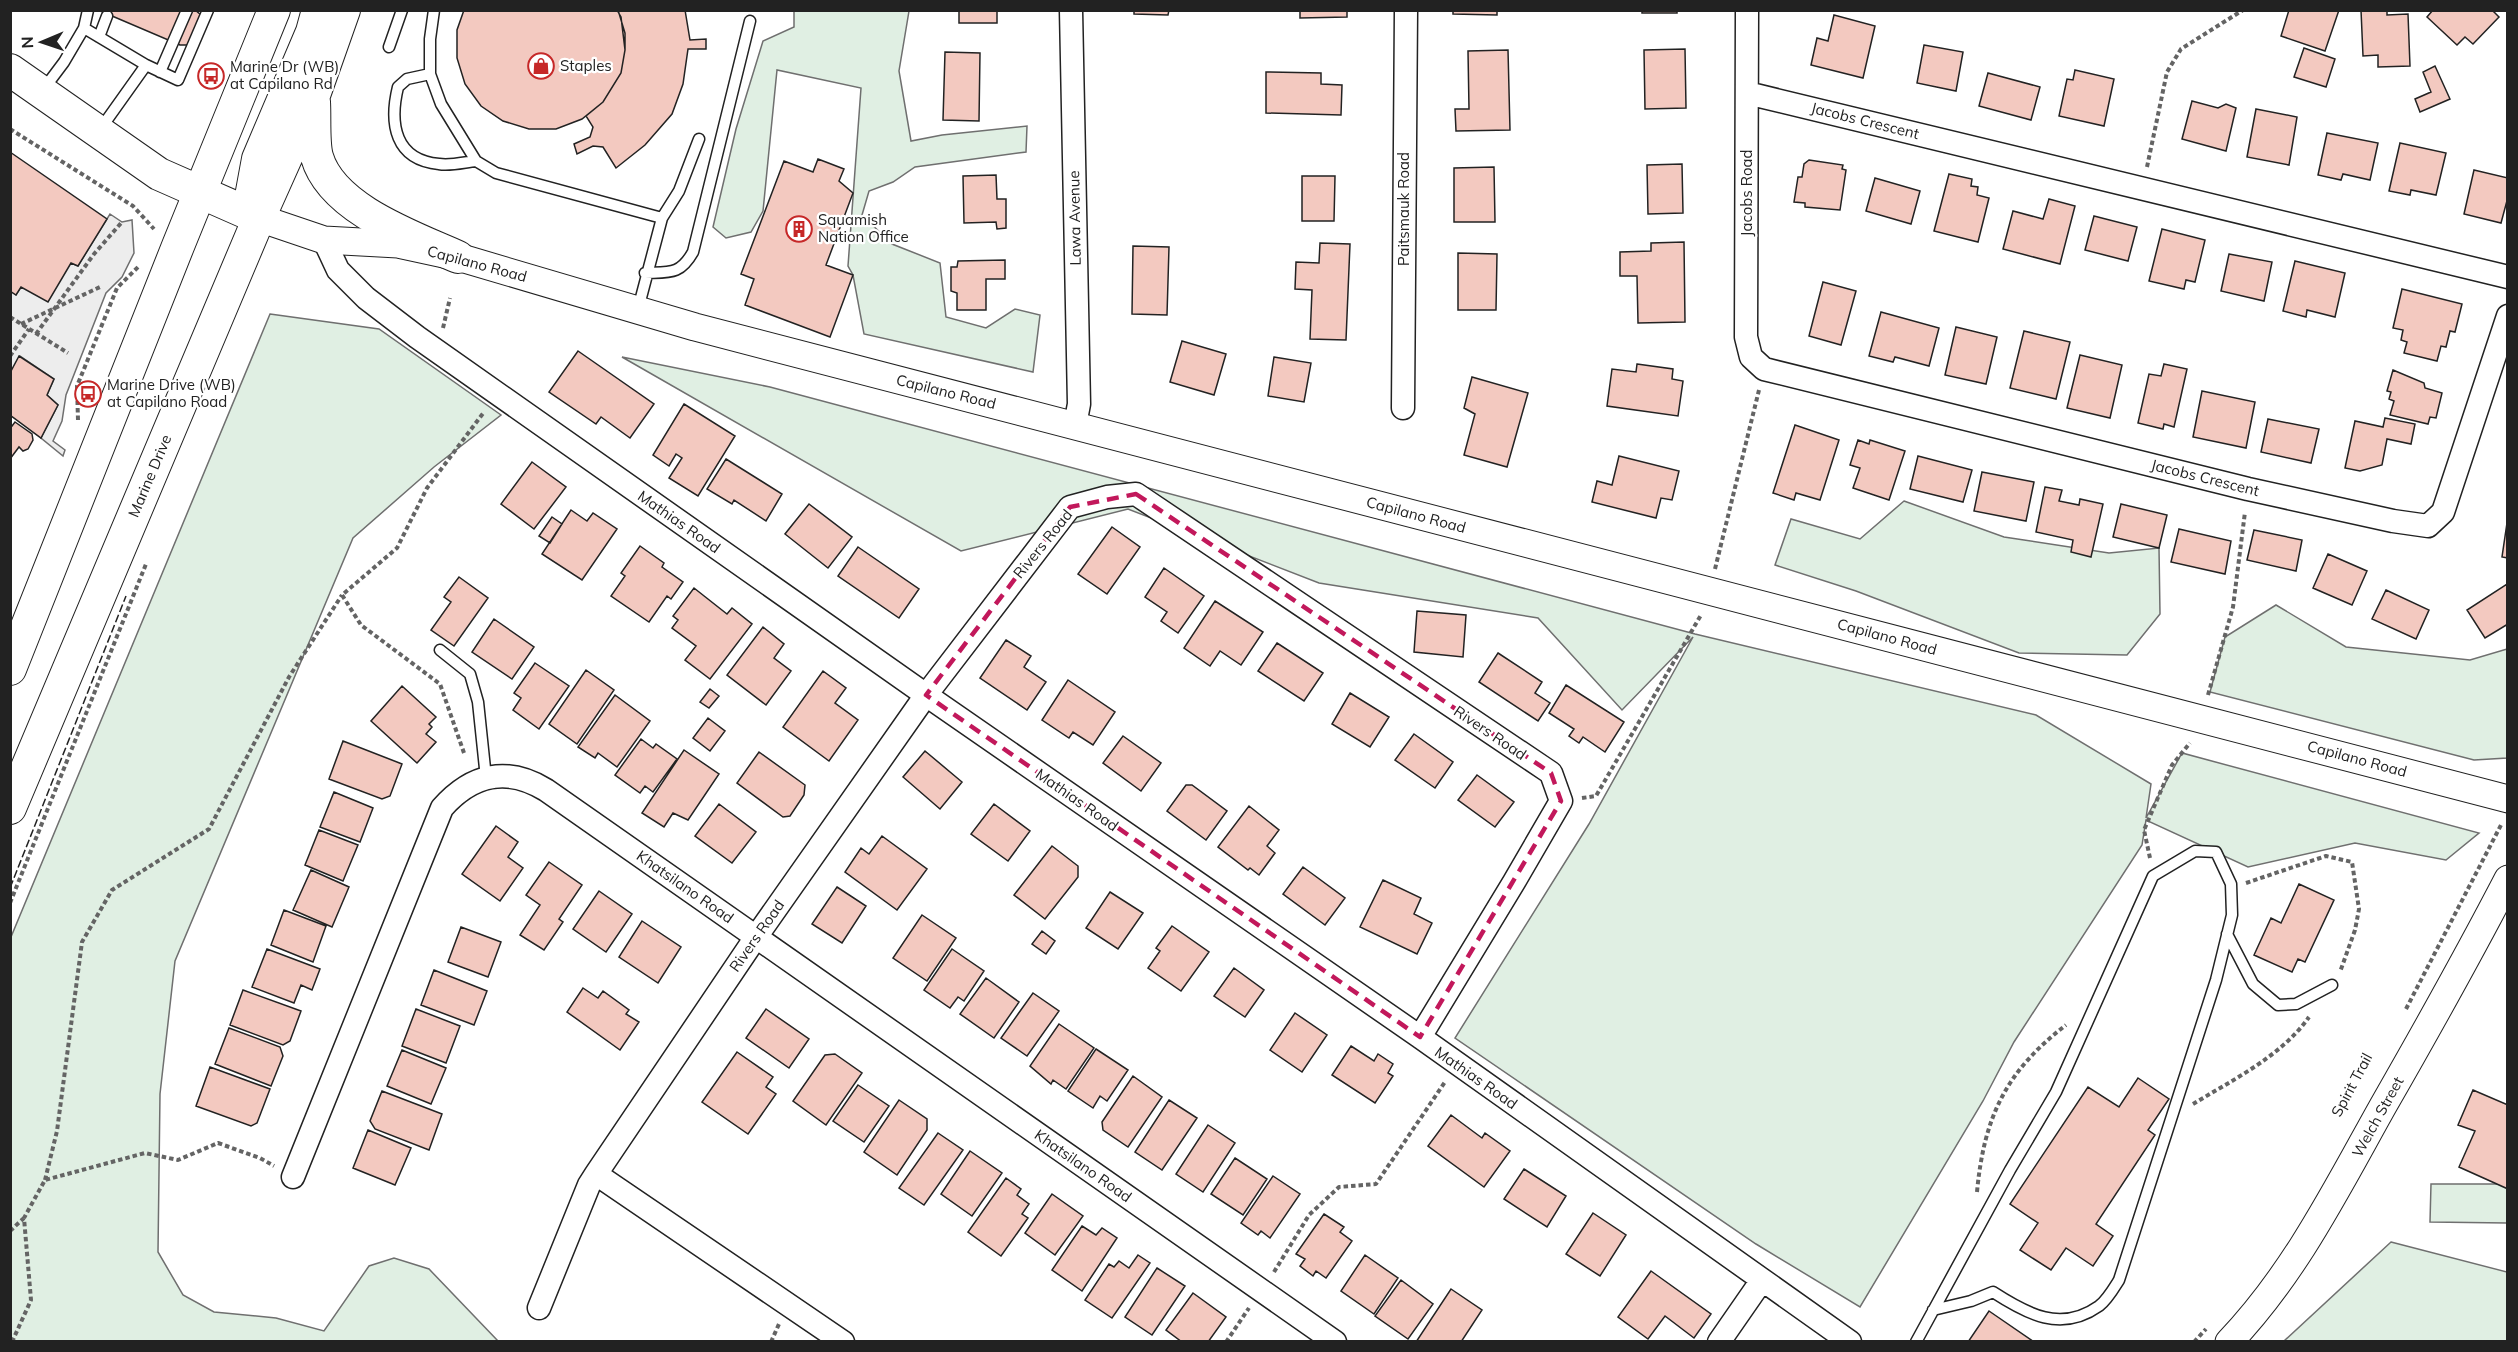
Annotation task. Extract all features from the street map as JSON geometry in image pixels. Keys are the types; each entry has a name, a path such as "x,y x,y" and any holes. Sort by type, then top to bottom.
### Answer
{"main road":[{"path":"14,650 274,10"},
{"path":"259,218 251,197 258,159 312,32 318,10"},
{"name":"Marine Drive","path":"10,808 259,218 314,95 344,10"},
{"path":"10,70 159,174 259,218"},
{"path":"314,95 317,158 333,186 368,216 458,257"}],"street":[{"name":"Lawa Avenue","path":"1071,10 1079,404 1075,425"},
{"name":"Paitsmauk Road","path":"1403,408 1406,10"},
{"name":"Jacobs Road","path":"1747,10 1746,337 1751,357 1764,369"},
{"name":"Jacobs Crescent","path":"1747,93 2508,278"},
{"name":"Capilano Road","path":"259,218 324,240 398,244 458,257 637,310 1075,425 2505,810"},
{"name":"Mathias Road","path":"324,240 338,270 366,298 409,331 926,695 1420,1037 1850,1341"},
{"name":"Jacobs Crescent","path":"1764,369 2248,489 2393,521 2428,526 2443,512 2508,316"},
{"name":"Rivers Road","path":"539,1308 589,1185 596,1174 756,937 926,695 1070,507 1107,497 1136,494 1551,773 1561,801"},
{"name":"Khatsilano Road","path":"480,780 502,776 532,781 1335,1341"},
{"path":"293,1177 435,822 451,797 480,780"},
{"path":"1420,1037 1561,801"},
{"name":"Welch Street","path":"2219,1334 2275,1289 2310,1236 2461,971 2508,879"},
{"path":"596,1174 843,1341"},
{"path":"1719,1341 1762,1280"}],"lane":[{"path":"41,92 64,62 84,28 88,10"},
{"path":"160,72 187,10"},
{"path":"84,28 146,65 178,80 208,10"},
{"path":"388,47 402,10"},
{"path":"434,10 430,39 430,74 441,104 476,161 496,173 662,218"},
{"path":"99,37 107,16"},
{"path":"645,273 671,272 681,268 693,252 750,21"},
{"path":"98,132 146,65"},
{"path":"430,74 407,78 398,87 393,121 397,137 408,152 440,165 476,161"},
{"path":"637,310 645,273 662,218 679,191 699,139"},
{"path":"440,650 470,674 478,702 480,780"},
{"path":"1916,1341 1973,1237 2056,1092 2153,876 2195,851 2216,852 2231,887 2232,915 2216,980 2120,1280 2101,1305 2077,1317 2049,1320 2022,1310 1993,1292 1971,1301 1933,1310"},
{"path":"2227,934 2253,984 2278,1005 2296,1004 2332,984"}],"path":[{"path":"2143,188 2167,72 2181,50 2243,10"},
{"path":"10,129 133,206 155,230"},
{"path":"36,334 94,254 122,222"},
{"path":"21,324 100,287"},
{"path":"441,334 450,298"},
{"path":"10,317 68,353"},
{"path":"10,356 29,329"},
{"path":"10,345 16,348"},
{"path":"1713,577 1764,369"},
{"path":"10,1231 24,1218 45,1180 57,1131 82,942 112,890 209,829 289,677 342,595 397,548 427,488 484,412"},
{"path":"2206,704 2233,607 2248,489"},
{"path":"342,595 361,625 440,684 480,780"},
{"path":"10,903 132,599"},
{"path":"1561,801 1596,796 1702,612"},
{"path":"2153,876 2144,830 2172,765 2190,743"},
{"path":"2404,1012 2505,810"},
{"path":"2172,1117 2260,1063 2303,1026 2340,973 2355,930 2359,909 2352,862 2326,856 2231,887"},
{"path":"1973,1237 1980,1168 1992,1117 2010,1082 2038,1046 2099,1000"},
{"path":"1226,1341 1309,1215 1339,1187 1376,1184 1458,1064"},
{"path":"45,1180 145,1153 178,1160 218,1143 260,1158 293,1177"},
{"path":"12,1341 31,1300 24,1218"},
{"path":"2194,1341 2219,1334"}],"highlighted area":[{"path":"1136,494 1551,773 1561,801 1420,1037 926,695 1070,507"}],"green space":[{"path":"794,11 909,11 899,71 911,141 942,135 1027,126 1026,152 915,167 893,182 869,191 862,215 892,244 940,263 946,317 986,328 1015,309 1040,315 1033,372 864,334 853,275 848,266 861,88 777,70 763,211 751,232 726,238 713,227 736,129 763,41 794,27"},
{"path":"270,314 379,329 501,415 434,467 353,538 175,961 160,1094 158,1252 183,1295 214,1312 276,1318 324,1331 369,1266 394,1258 429,1269 498,1341 11,1341 11,937"},
{"path":"622,357 770,387 1695,634 2036,715 2151,784 2146,818 2182,753 2479,833 2446,860 2355,843 2248,867 2146,820 2142,845 2014,1042 1983,1101 1860,1307 1756,1244 1455,1038 1589,824 1693,637 1622,710 1538,618 1319,583 1128,509 961,551"},
{"path":"1904,501 2004,537 2109,553 2159,548 2160,614 2127,655 2019,653 1856,591 1775,565 1791,519 1860,539"},
{"path":"2276,605 2346,647 2470,660 2507,649 2507,758 2474,760 2210,692 2225,637"},
{"path":"2431,1184 2507,1184 2507,1223 2430,1222"},
{"path":"2391,1242 2507,1272 2507,1341 2284,1341"}],"shaded area":[{"path":"110,214 122,222 132,220 134,253 122,277 106,293 66,395 62,421 53,441 65,450 63,456 41,438 58,405 47,395 54,379 20,356 11,373 11,291 16,295 21,287 71,263 78,266"}],"building":[{"path":"98,10 195,10 201,15 189,45 180,45"},
{"name":"Staples","path":"464,10 618,10 625,33 621,73 603,102 582,119 556,129 529,129 503,121 481,106 465,84 457,58 457,30"},
{"path":"617,10 685,10 690,40 706,39 706,49 688,49 683,84 672,114 645,145 616,168 603,147 593,146 577,154 574,144 590,137 593,127 586,116 603,102 621,73 625,50 621,17"},
{"path":"959,10 997,10 997,23 959,23"},
{"path":"1134,10 1169,10 1168,15 1134,14"},
{"path":"1300,10 1347,10 1347,17 1300,18"},
{"path":"1453,10 1497,10 1497,15 1453,14"},
{"path":"1642,10 1677,10 1677,13 1642,13"},
{"path":"2289,10 2339,10 2325,51 2281,36"},
{"path":"2361,10 2387,10 2387,15 2408,14 2410,66 2378,67 2378,55 2363,56"},
{"path":"2433,10 2492,10 2499,17 2473,44 2465,37 2457,45 2427,17"},
{"path":"1834,15 1875,26 1863,78 1811,65 1817,38 1828,41"},
{"path":"1924,45 1963,52 1956,91 1917,83"},
{"path":"2304,48 2335,59 2326,87 2294,77"},
{"path":"1685,49 1686,108 1645,109 1644,50"},
{"path":"1508,50 1510,130 1456,131 1455,109 1469,109 1468,51"},
{"path":"945,52 980,53 979,121 943,120"},
{"path":"2435,66 2450,99 2420,112 2415,99 2431,92 2423,72"},
{"path":"2075,70 2114,79 2104,126 2059,116 2067,79 2073,80"},
{"path":"1266,72 1321,73 1321,84 1342,85 1341,115 1266,113"},
{"path":"1988,73 2040,87 2031,120 1979,106"},
{"path":"2192,101 2218,108 2226,104 2236,108 2226,151 2182,139"},
{"path":"2256,109 2297,117 2289,165 2247,157"},
{"path":"2327,133 2378,143 2370,180 2343,174 2341,180 2318,175"},
{"path":"2400,143 2446,153 2436,195 2411,190 2410,195 2389,191"},
{"path":"10,152 107,219 78,266 71,263 48,302 21,287 16,295 10,291"},
{"name":"Squamish Nation Office","path":"818,159 844,169 839,181 853,193 826,265 853,275 830,337 745,305 754,279 741,274 784,161 813,172"},
{"path":"1809,160 1843,165 1842,169 1846,170 1840,210 1805,207 1805,203 1794,202 1798,177 1802,177 1804,164"},
{"path":"1682,164 1683,213 1648,214 1647,165"},
{"path":"1494,167 1495,222 1454,222 1454,168"},
{"path":"2474,170 2508,178 2508,197 2501,223 2464,214"},
{"path":"1949,174 1972,179 1971,186 1978,187 1977,195 1989,198 1978,242 1934,231"},
{"path":"996,175 997,199 1006,199 1006,228 997,229 996,222 964,223 963,176"},
{"path":"1302,176 1335,176 1334,221 1302,221"},
{"path":"1875,178 1920,191 1911,224 1866,211"},
{"path":"2049,199 2075,206 2060,264 2003,249 2013,211 2043,219"},
{"path":"2094,216 2137,227 2128,261 2085,250"},
{"path":"2162,229 2205,240 2195,282 2186,280 2184,289 2149,281"},
{"path":"1684,242 1685,322 1638,323 1637,276 1620,276 1620,252 1651,251 1651,243"},
{"path":"1320,243 1350,244 1346,340 1310,339 1312,290 1295,289 1296,262 1319,263"},
{"path":"1133,246 1169,247 1167,315 1132,314"},
{"path":"1458,253 1497,254 1496,310 1458,310"},
{"path":"2229,254 2272,262 2264,301 2221,291"},
{"path":"1005,260 1005,279 986,279 986,310 957,310 957,293 951,291 951,267 957,267 958,261"},
{"path":"2295,261 2345,273 2335,317 2307,310 2306,317 2283,311"},
{"path":"1823,282 1856,291 1841,345 1809,336"},
{"path":"2402,289 2462,304 2455,332 2450,331 2446,347 2441,346 2437,361 2404,353 2407,342 2401,340 2403,330 2393,328"},
{"path":"1881,312 1939,328 1929,366 1895,357 1893,362 1869,356"},
{"path":"1956,327 1997,337 1986,384 1945,375"},
{"path":"2024,331 2070,342 2056,399 2010,388"},
{"path":"1182,341 1226,354 1214,395 1170,382"},
{"path":"578,351 654,404 630,438 601,417 596,424 549,392"},
{"path":"2080,355 2122,365 2110,418 2067,408"},
{"path":"19,356 54,379 47,395 58,405 41,438 10,415 10,373"},
{"path":"1274,357 1311,363 1304,402 1268,396"},
{"path":"1637,364 1673,369 1672,379 1683,381 1678,416 1607,406 1612,369 1636,372"},
{"path":"2164,364 2187,369 2174,427 2164,424 2163,429 2138,423 2149,374 2161,376"},
{"path":"2393,370 2424,383 2425,388 2442,393 2436,418 2430,417 2428,424 2390,415 2394,401 2389,399 2391,392 2387,391"},
{"path":"1472,377 1528,393 1507,467 1464,455 1475,414 1464,408"},
{"path":"2202,391 2255,402 2246,448 2193,437"},
{"path":"684,404 735,436 698,496 669,478 682,458 676,454 669,466 653,455"},
{"path":"2385,418 2415,424 2411,444 2387,439 2382,465 2360,471 2345,468 2355,421 2383,427"},
{"path":"2268,419 2319,429 2311,463 2261,452"},
{"path":"15,422 32,434 33,440 28,449 23,451 19,447 10,459 10,425 12,426"},
{"path":"1795,425 1839,440 1820,500 1796,493 1794,500 1773,493"},
{"path":"1858,440 1869,444 1870,440 1905,451 1889,500 1853,488 1860,468 1850,465"},
{"path":"1619,456 1679,471 1672,500 1661,498 1656,518 1592,502 1597,481 1612,485"},
{"path":"1918,456 1972,470 1963,502 1910,489"},
{"path":"726,459 782,494 766,521 734,500 732,504 707,489"},
{"path":"532,462 566,487 534,529 501,504"},
{"path":"1982,472 2034,482 2026,521 1974,511"},
{"path":"2045,487 2062,490 2059,501 2079,505 2080,499 2103,504 2091,557 2071,552 2073,540 2036,532"},
{"path":"809,504 852,537 828,568 785,534"},
{"path":"2121,504 2167,515 2159,548 2113,537"},
{"path":"571,510 587,521 593,513 617,529 582,580 542,554"},
{"path":"2508,516 2508,558 2502,557"},
{"path":"552,517 562,524 550,543 539,536"},
{"path":"1112,527 1140,547 1107,594 1078,574"},
{"path":"2179,529 2231,541 2225,574 2171,562"},
{"path":"2254,530 2302,540 2296,571 2247,560"},
{"path":"640,546 664,563 662,567 683,582 671,599 667,596 649,622 611,596 625,576 621,573"},
{"path":"858,547 919,589 899,618 838,576"},
{"path":"2328,554 2367,571 2352,605 2313,588"},
{"path":"1164,568 1204,596 1178,633 1161,621 1167,612 1145,597"},
{"path":"459,577 488,598 454,646 431,630 451,602 444,597"},
{"path":"2507,584 2508,624 2485,638 2467,610"},
{"path":"694,588 727,614 732,608 752,624 710,679 685,660 696,646 672,628 678,620 673,616"},
{"path":"2386,590 2429,610 2416,639 2372,619"},
{"path":"1215,601 1263,632 1241,665 1220,651 1210,666 1184,648"},
{"path":"1417,611 1466,615 1463,657 1414,652"},
{"path":"494,619 534,647 512,679 472,652"},
{"path":"763,627 784,644 774,658 791,671 766,705 727,675"},
{"path":"1006,640 1031,656 1024,667 1046,682 1027,710 980,678"},
{"path":"1277,643 1323,673 1304,701 1258,671"},
{"path":"1498,653 1542,682 1535,693 1550,703 1538,721 1479,682"},
{"path":"535,663 569,686 539,729 513,710 521,698 514,693"},
{"path":"586,670 614,690 577,744 549,724"},
{"path":"823,671 846,688 835,703 858,720 829,761 783,727"},
{"path":"1068,680 1115,712 1093,745 1073,732 1069,738 1042,720"},
{"path":"1566,685 1624,722 1605,752 1583,737 1579,743 1569,736 1574,729 1549,713"},
{"path":"402,686 436,717 429,724 432,727 426,734 436,742 417,763 371,721"},
{"path":"710,689 719,696 709,708 700,702"},
{"path":"1350,693 1389,717 1370,747 1332,724"},
{"path":"615,695 650,721 617,767 598,753 595,758 578,747"},
{"path":"708,718 725,731 710,751 693,738"},
{"path":"1414,734 1453,762 1435,788 1395,760"},
{"path":"1123,736 1161,763 1141,791 1103,763"},
{"path":"641,739 653,748 656,744 677,759 653,792 645,786 640,793 615,775"},
{"path":"343,741 402,764 390,796 382,799 329,779"},
{"path":"684,750 719,774 688,820 673,813 664,827 642,813"},
{"path":"925,751 962,782 940,809 903,777"},
{"path":"759,752 805,785 804,795 790,816 783,817 737,783"},
{"path":"1477,775 1514,802 1495,827 1458,800"},
{"path":"1186,785 1192,785 1227,811 1206,840 1167,811"},
{"path":"334,792 373,808 360,842 320,827"},
{"path":"719,804 756,832 732,863 695,836"},
{"path":"994,804 1030,831 1008,861 971,834"},
{"path":"1249,806 1279,830 1267,846 1275,853 1259,875 1250,868 1248,870 1218,847"},
{"path":"496,826 518,842 508,857 523,868 500,901 462,874"},
{"path":"319,830 358,845 343,881 305,865"},
{"path":"882,836 927,869 897,910 845,872 861,848 869,854"},
{"path":"1052,846 1078,866 1078,877 1045,919 1014,895"},
{"path":"549,862 582,885 559,919 563,922 544,950 520,935 540,905 526,895"},
{"path":"1303,867 1345,898 1325,925 1283,894"},
{"path":"311,870 349,887 332,927 293,910"},
{"path":"1383,880 1421,898 1414,914 1432,923 1417,954 1360,927"},
{"path":"2299,884 2334,900 2305,962 2298,959 2292,972 2254,955 2271,918 2281,923"},
{"path":"837,887 866,906 842,943 812,924"},
{"path":"599,891 632,914 606,952 573,929"},
{"path":"1110,892 1143,913 1118,949 1086,928"},
{"path":"284,910 326,926 313,962 271,945"},
{"path":"922,915 956,938 927,981 893,958"},
{"path":"642,921 681,947 658,983 619,957"},
{"path":"1172,926 1209,952 1181,991 1148,968 1160,951 1156,948"},
{"path":"461,927 501,942 488,977 448,962"},
{"path":"1042,931 1055,941 1046,954 1032,944"},
{"path":"267,949 320,969 312,990 301,985 294,1003 252,987"},
{"path":"952,949 984,971 964,1001 958,997 950,1008 924,990"},
{"path":"1234,968 1264,990 1245,1017 1214,996"},
{"path":"434,970 487,991 474,1025 421,1005"},
{"path":"986,978 1019,1002 994,1038 960,1014"},
{"path":"583,988 598,998 603,991 629,1010 626,1014 639,1022 620,1050 567,1012"},
{"path":"243,990 301,1011 290,1041 283,1045 230,1025"},
{"path":"1033,993 1059,1011 1027,1056 1001,1038"},
{"path":"416,1009 460,1026 446,1063 402,1046"},
{"path":"766,1009 809,1039 789,1068 746,1038"},
{"path":"1295,1013 1327,1035 1302,1072 1270,1050"},
{"path":"1059,1024 1094,1048 1066,1089 1053,1080 1051,1084 1030,1066"},
{"path":"229,1028 280,1047 283,1056 271,1086 215,1064"},
{"path":"1351,1046 1374,1061 1378,1054 1393,1064 1388,1073 1393,1076 1375,1103 1332,1075"},
{"path":"1096,1049 1128,1070 1107,1101 1100,1096 1093,1108 1068,1091"},
{"path":"402,1050 446,1068 431,1104 387,1086"},
{"path":"737,1052 773,1077 766,1087 776,1094 748,1134 702,1102"},
{"path":"835,1054 862,1073 826,1125 793,1101 825,1055"},
{"path":"210,1067 270,1089 257,1123 251,1126 196,1106"},
{"path":"1133,1076 1162,1097 1128,1147 1103,1130 1102,1122"},
{"path":"2138,1078 2169,1099 2148,1130 2155,1135 2096,1224 2113,1236 2093,1266 2066,1248 2051,1270 2020,1250 2038,1223 2010,1204 2088,1087 2119,1107"},
{"path":"858,1085 889,1106 864,1142 833,1121"},
{"path":"2473,1090 2508,1105 2508,1189 2459,1167 2475,1131 2458,1125"},
{"path":"382,1091 442,1114 429,1150 375,1129 370,1121"},
{"path":"899,1100 927,1119 927,1130 897,1175 864,1152"},
{"path":"1169,1100 1197,1118 1162,1170 1135,1152"},
{"path":"1451,1115 1482,1138 1485,1133 1510,1151 1484,1187 1428,1146"},
{"path":"1208,1125 1235,1143 1203,1192 1176,1174"},
{"path":"368,1130 411,1148 395,1185 353,1168"},
{"path":"938,1133 963,1150 924,1205 899,1188"},
{"path":"970,1151 1002,1173 972,1216 941,1194"},
{"path":"1235,1158 1267,1179 1243,1215 1211,1194"},
{"path":"1524,1169 1566,1196 1547,1227 1504,1199"},
{"path":"1273,1176 1300,1194 1270,1238 1261,1231 1258,1235 1241,1223"},
{"path":"1006,1178 1021,1189 1017,1195 1029,1204 1022,1214 1028,1218 1001,1256 968,1232"},
{"path":"1052,1194 1083,1216 1055,1255 1025,1233"},
{"path":"1593,1213 1626,1235 1600,1276 1566,1254"},
{"path":"1324,1214 1344,1227 1340,1232 1352,1241 1326,1278 1316,1271 1313,1276 1300,1266 1305,1259 1296,1254"},
{"path":"1082,1226 1096,1235 1102,1228 1117,1238 1082,1291 1052,1270"},
{"path":"1138,1255 1150,1263 1112,1318 1085,1300 1109,1264 1114,1267 1119,1261 1129,1268"},
{"path":"1365,1255 1398,1278 1374,1314 1341,1291"},
{"path":"1157,1268 1185,1286 1152,1335 1125,1317"},
{"path":"1651,1271 1711,1314 1694,1338 1665,1316 1648,1339 1618,1317"},
{"path":"1401,1280 1433,1304 1408,1339 1375,1316"},
{"path":"1451,1289 1482,1310 1461,1342 1416,1342"},
{"path":"1193,1293 1226,1317 1208,1342 1182,1342 1166,1330"},
{"path":"1989,1311 2034,1342 1968,1342"}],"fence":[{"path":"10,888 126,596"}],"place":[{"name":"Staples","path":"541,66"},
{"name":"Marine Dr (WB) at Capilano Rd","path":"211,76"},
{"name":"Squamish Nation Office","path":"799,229"},
{"name":"Marine Drive (WB) at Capilano Road","path":"88,394"}]}
